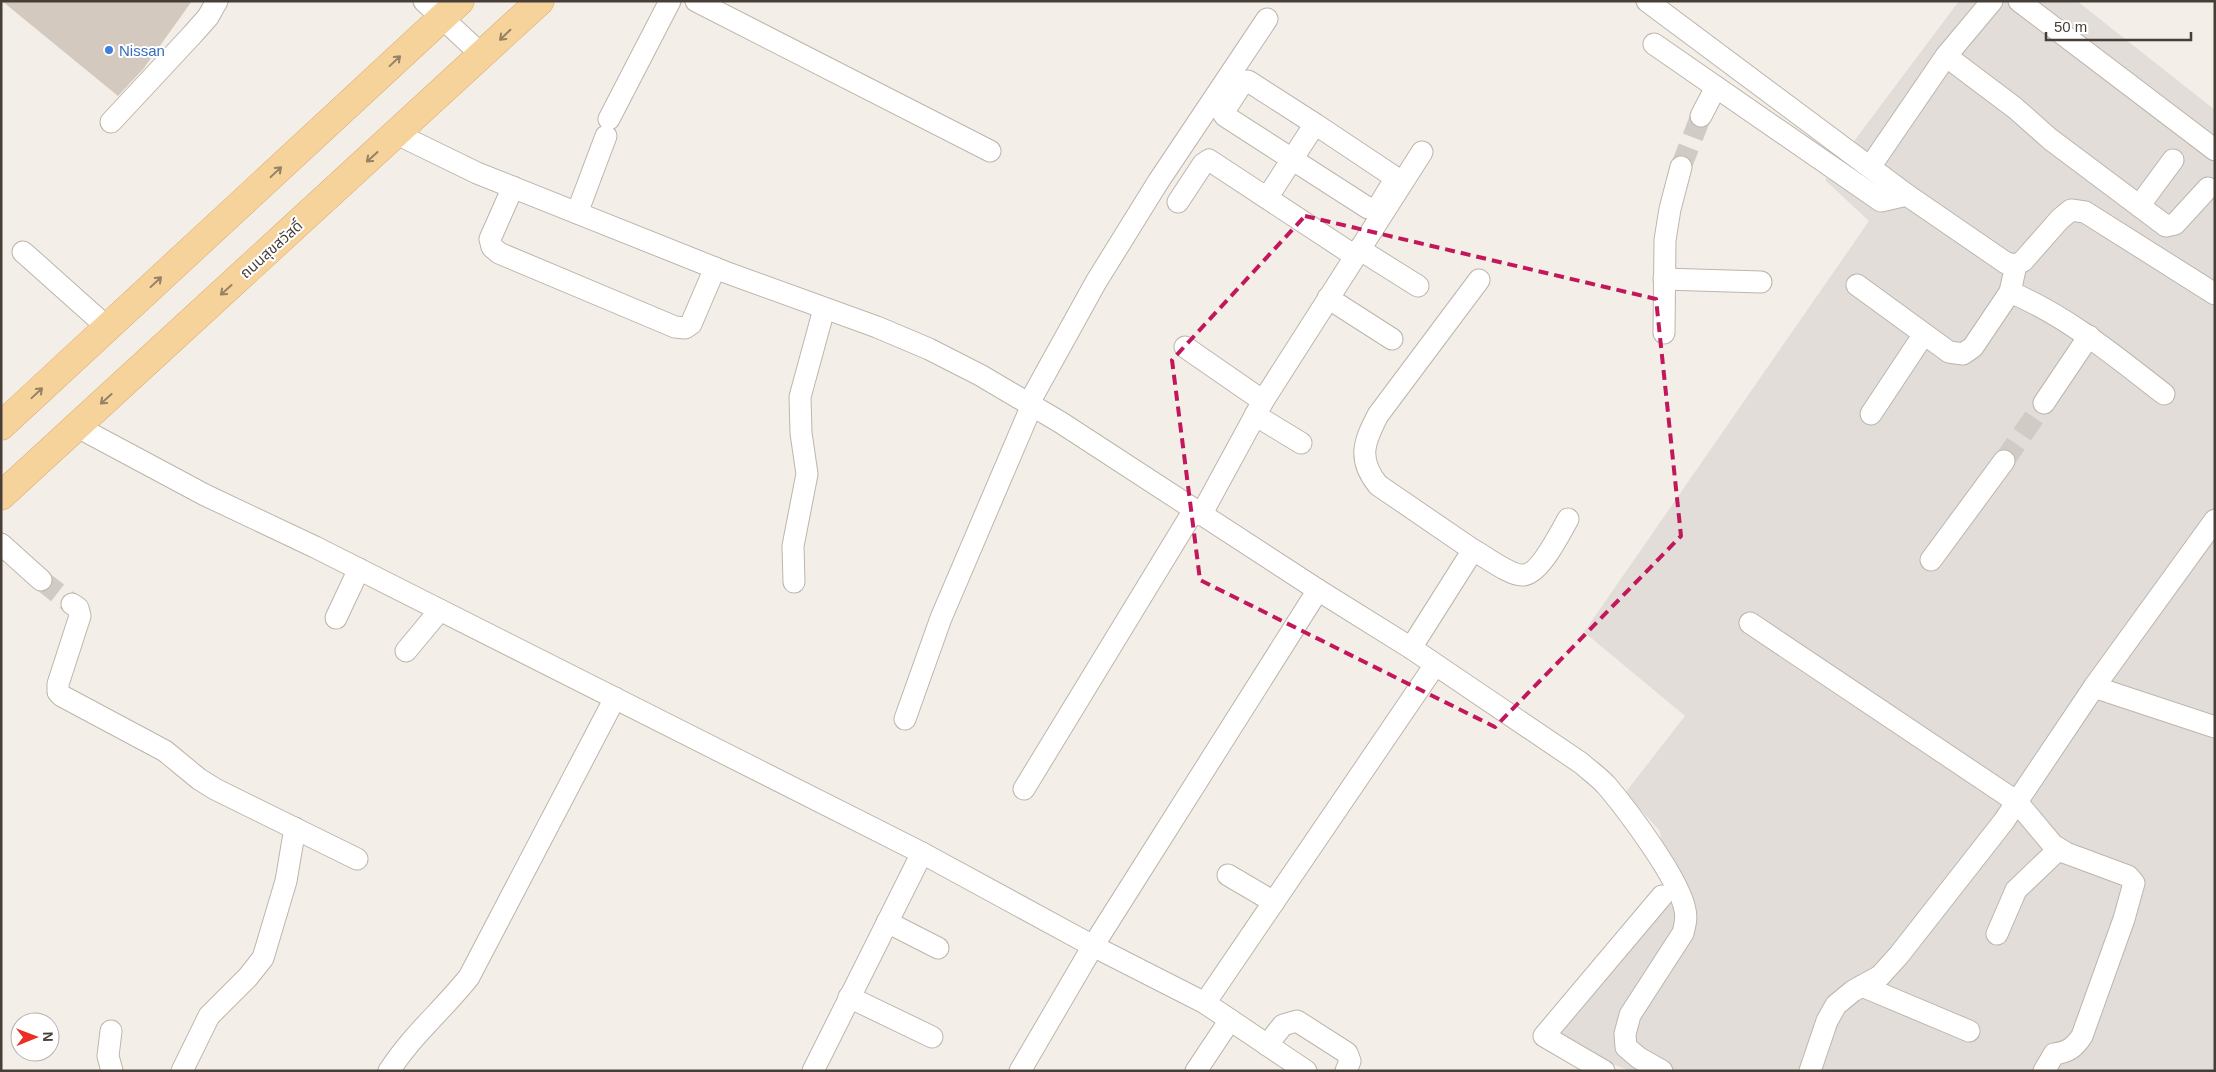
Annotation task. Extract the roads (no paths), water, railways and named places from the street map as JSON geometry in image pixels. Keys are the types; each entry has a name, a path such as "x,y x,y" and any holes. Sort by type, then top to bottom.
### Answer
{"main road":[{"name":"ถนนสุขสวัสดิ์","path":"1,496 483,56 540,1"},
{"path":"1,426 107,328 442,7"}],"street":[{"path":"111,122 198,29 208,17 217,1"},
{"path":"577,213 607,127 670,1"},
{"path":"696,1 990,151"},
{"path":"1647,1 1870,167 2006,263 2016,265 2023,261 2071,210 2085,212 2215,294"},
{"path":"1870,167 1946,56 1992,1"},
{"path":"2019,1 2215,150"},
{"path":"442,7 483,56"},
{"path":"905,719 942,618 1030,404 1101,273 1158,182 1267,19"},
{"path":"1654,44 1881,201 1907,194"},
{"path":"1946,56 2166,226 2175,224 2208,188"},
{"path":"1248,81 1315,124 1393,176 1394,181 1378,207 1368,208 1225,116 1224,113 1243,82 1248,81"},
{"path":"1739,103 1755,81"},
{"path":"1701,116 1716,87"},
{"path":"1267,198 1315,124"},
{"path":"397,134 432,153 577,213 715,268 929,349 1030,404 1411,648 1581,764 1606,785 1672,877 1685,909 1686,920 1683,933 1630,1015 1625,1034 1626,1047 1639,1058 1662,1071"},
{"path":"1024,788 1198,512 1259,408 1422,152"},
{"path":"1178,202 1203,164 1209,160 1357,253 1418,286"},
{"path":"2139,206 2173,160"},
{"path":"1664,333 1665,240 1670,209 1681,168"},
{"path":"513,187 490,239 492,247 499,253 675,327 685,328 691,324 715,268"},
{"path":"23,252 107,328"},
{"path":"1857,285 1949,352 1963,354 1973,347 2010,292 2016,265"},
{"path":"1664,279 1761,282"},
{"path":"1479,280 1378,415 1368,434 1364,450 1367,472 1378,485 1473,550 1523,576 1531,573 1539,565 1568,519"},
{"path":"2010,292 2030,300 2089,336 2164,394"},
{"path":"1328,298 1392,339"},
{"path":"794,582 793,546 807,474 801,433 800,397 824,309"},
{"path":"1871,414 1924,334"},
{"path":"2044,403 2089,336"},
{"path":"1185,346 1301,443"},
{"path":"76,426 205,495 359,569 922,853 1093,946 1205,1003 1306,1071"},
{"path":"1931,560 2004,461"},
{"path":"1810,1071 1827,1021 1836,1005 1862,986 1880,976 1900,955 2017,802 2094,687 2215,520"},
{"path":"1,544 41,580"},
{"path":"1411,648 1473,550"},
{"path":"336,618 359,569"},
{"path":"1020,1071 1093,946 1318,590"},
{"path":"72,604 78,608 80,616 58,684 58,692 165,751 199,779 215,789 357,859"},
{"path":"406,650 440,610"},
{"path":"1750,623 2017,802 2052,844 2059,849 2128,876 2134,883 2124,919 2082,1036 2075,1046 2066,1052 2054,1054 2044,1071"},
{"path":"1205,1003 1436,665"},
{"path":"2094,687 2215,727"},
{"path":"389,1071 416,1032 446,1006 469,977 615,698"},
{"path":"182,1071 209,1016 248,978 263,958 286,881 295,828"},
{"path":"1997,934 2016,890 2059,849"},
{"path":"813,1071 922,853"},
{"path":"1228,875 1274,902"},
{"path":"1604,1071 1544,1036 1662,896"},
{"path":"887,922 938,948"},
{"path":"1862,986 1969,1031"},
{"path":"850,997 932,1037"},
{"path":"1196,1071 1230,1020"},
{"path":"1267,1045 1283,1025 1297,1021 1347,1053 1350,1061 1346,1071"},
{"path":"111,1031 108,1056 112,1071"}],"tunnel":[{"path":"1681,167 1701,116"},
{"path":"2004,461 2044,403"},
{"path":"41,580 72,604"}],"place":[{"name":"Nissan","path":"109,50"}]}
